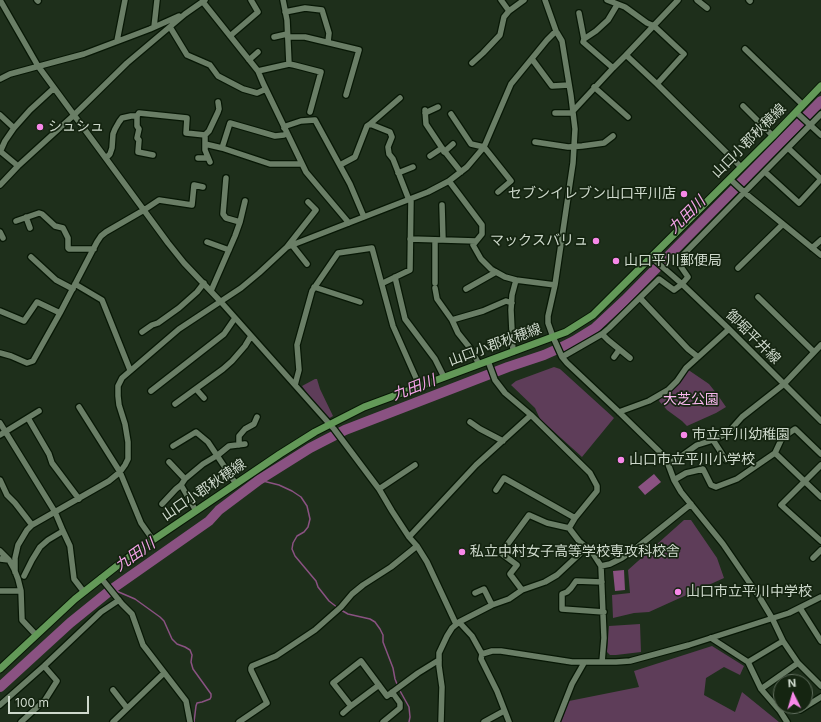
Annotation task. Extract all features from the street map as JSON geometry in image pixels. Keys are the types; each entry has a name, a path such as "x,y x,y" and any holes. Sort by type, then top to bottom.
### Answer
{"main road":[{"name":"山口小郡秋穂線","path":"0,669 75,599 103,580 153,540 315,432 332,426 364,407 479,364 489,364 513,352 555,340 594,315 651,257 732,181 741,167 798,114 803,104 821,86"}],"street":[{"path":"0,0 38,66 176,253 332,426 379,489 427,562 457,623 472,636 482,654 481,659 497,691 509,722"},
{"path":"117,41 125,0"},
{"path":"154,27 157,0"},
{"path":"230,36 258,12 251,0"},
{"path":"283,0 288,36 289,64"},
{"path":"500,0 509,11"},
{"path":"472,63 483,54 500,35 504,17 509,11 524,0"},
{"path":"545,0 556,31 562,41 575,129 573,163 548,323 562,356 573,370 659,450 668,464 674,480 681,492 723,544 760,598 798,663 821,686"},
{"path":"607,0 625,7 647,23 654,26 684,54 657,84"},
{"path":"555,113 573,112 594,87 678,0"},
{"path":"697,0 707,8"},
{"path":"0,79 10,74 84,54 184,14 204,1 258,71 306,172 349,223"},
{"path":"584,39 608,20 618,5"},
{"path":"285,12 305,8 322,10 329,33 328,42"},
{"path":"580,13 584,39 583,42 613,68"},
{"path":"0,185 18,166 74,115 116,72 184,14"},
{"path":"170,27 187,55 210,65 218,76 257,94 266,90"},
{"path":"289,246 410,200 449,181 461,172 484,147 511,84 556,31"},
{"path":"274,37 305,37 359,50 346,95"},
{"path":"745,49 803,104"},
{"path":"249,60 258,52"},
{"path":"626,55 741,167"},
{"path":"532,59 552,86 569,85"},
{"path":"258,71 289,64 323,72 310,112"},
{"path":"594,87 628,117"},
{"path":"18,166 0,151 14,128 30,110 54,88"},
{"path":"340,165 355,157 367,126 400,98"},
{"path":"198,158 209,160 205,150 205,135 218,112 218,102"},
{"path":"743,106 773,136"},
{"path":"438,107 425,111 426,124 443,150 461,172"},
{"path":"106,158 110,154 113,134 119,122 122,118 136,116 139,112 187,118 186,132 205,135"},
{"path":"451,114 471,144 484,147 511,181 498,192"},
{"path":"798,114 821,135"},
{"path":"562,356 602,334 659,279 674,290 682,284 688,277 677,261 765,172 809,124 821,114"},
{"path":"0,115 14,128"},
{"path":"136,116 139,130 137,138 139,140 137,154 153,155"},
{"path":"222,148 230,123 275,136 284,135 286,126 301,121 315,120 350,184 364,217"},
{"path":"370,124 390,132 392,138 388,147 389,154 393,159 410,200 410,270 383,283"},
{"path":"534,142 574,147 604,143 613,136"},
{"path":"205,144 270,164 302,164"},
{"path":"430,156 453,144"},
{"path":"765,172 799,203 821,179 788,148"},
{"path":"398,173 413,167"},
{"path":"226,178 223,214 226,218 240,222"},
{"path":"449,181 482,225 482,234 473,245 481,259 491,269 505,277 516,280 555,285"},
{"path":"732,181 821,255"},
{"path":"0,353 27,363 33,361 101,236 159,200 192,205 191,185 203,187"},
{"path":"211,291 235,236 245,201"},
{"path":"15,572 15,558 18,545 27,530 32,525 109,481 120,472 125,465 128,459 129,450 127,432 119,405 118,396 118,386 122,378 179,329 241,288 289,246 316,210 308,202"},
{"path":"442,205 443,240"},
{"path":"16,221 39,213 42,214 55,226 63,228 68,238 69,249 94,249"},
{"path":"26,217 30,228"},
{"path":"738,268 783,224"},
{"path":"0,232 3,238"},
{"path":"410,239 476,241"},
{"path":"435,240 435,286 437,298 479,364"},
{"path":"812,248 821,240"},
{"path":"208,242 229,250"},
{"path":"289,246 307,264"},
{"path":"295,384 299,370 297,345 314,287 338,253 372,248 393,326 420,387"},
{"path":"31,257 56,280 66,286 74,287 102,300 130,370"},
{"name":"御堀平井線","path":"651,257 667,270 729,329 821,421"},
{"path":"466,289 496,272"},
{"path":"395,277 405,319 435,359 444,377"},
{"path":"513,352 512,295 516,280"},
{"path":"142,332 179,308 197,292 204,283"},
{"path":"314,287 360,302"},
{"path":"758,297 814,352"},
{"path":"640,298 688,350 698,357"},
{"path":"452,320 483,311 506,301 512,303"},
{"path":"0,312 24,321 37,302 60,313"},
{"path":"151,392 224,334 236,318"},
{"path":"619,412 649,401 668,390 677,381 686,368 729,329"},
{"path":"602,334 630,358"},
{"path":"175,404 232,361 241,352 251,336"},
{"path":"668,464 697,445 727,434 742,417 784,384 821,345"},
{"path":"614,357 620,350"},
{"path":"489,364 495,380 505,393 590,473 596,482 597,491 575,518 569,528"},
{"path":"196,389 204,398"},
{"path":"79,407 120,472 142,523 153,540"},
{"path":"3,433 39,412"},
{"path":"410,537 476,464 531,416"},
{"path":"162,504 185,479 203,464 229,446 242,444 239,436 245,429 254,424 257,417"},
{"path":"28,418 49,454 52,464 79,499"},
{"path":"470,422 480,430 503,441"},
{"path":"0,423 3,433 55,512 70,546 74,579 84,592"},
{"path":"674,480 686,473 703,469 711,485 716,487 737,479 775,453 782,438 795,429 821,454"},
{"path":"173,446 196,432 208,442 218,455 236,484"},
{"path":"713,440 726,460"},
{"path":"775,453 821,497"},
{"path":"169,462 185,479"},
{"path":"379,489 415,465"},
{"path":"821,465 782,505 821,541"},
{"path":"496,490 504,478 575,518"},
{"path":"0,480 7,495 32,525"},
{"path":"181,485 196,511"},
{"path":"601,566 616,561 635,549 691,504"},
{"path":"522,590 510,574 517,565 501,553 529,515 547,523 569,528 579,541 592,552 601,566 604,612 602,662"},
{"path":"24,576 40,547 63,531"},
{"path":"239,722 268,704 250,668 252,666 276,656 315,630 341,607 352,594 391,567 417,546"},
{"path":"441,722 442,686 439,653 447,636 457,623 492,605 508,599 522,590 545,582 557,574 587,547"},
{"path":"813,558 821,550"},
{"path":"0,552 9,560 21,590 22,620 36,635"},
{"path":"0,559 9,560"},
{"path":"103,580 132,614 143,645 186,701 190,722"},
{"path":"602,582 576,581 567,592 562,594 562,608 604,612"},
{"path":"475,593 484,589 492,605"},
{"path":"0,591 21,590"},
{"path":"482,654 492,651 501,651 584,663 630,661 676,649 789,613 821,597"},
{"path":"0,705 118,598"},
{"path":"800,608 821,641"},
{"path":"712,638 748,662 761,689 773,703"},
{"path":"748,662 784,641"},
{"path":"351,706 332,683 361,661 387,696 418,673 439,660"},
{"path":"557,722 572,684 584,663"},
{"path":"761,689 798,663"},
{"path":"22,722 45,700 57,681 44,666"},
{"path":"113,722 164,673"},
{"path":"343,714 351,706 379,685"},
{"path":"113,690 127,708"},
{"path":"383,722 400,708 400,703 392,692"},
{"path":"484,722 504,712"}],"green space":[{"path":"554,367 560,369 614,418 582,457 540,419 535,408 511,385 516,381"},
{"name":"大芝公園","path":"687,369 709,384 726,407 687,426 667,410 659,401 661,395"},
{"path":"317,379 320,389 333,416 328,419 302,386"},
{"path":"684,520 691,520 717,558 724,578 649,612 634,613 613,618 612,595 630,593 628,570"},
{"path":"640,624 641,652 610,655 607,652 609,626"},
{"path":"712,646 744,666 740,675 724,667 706,678 704,695 735,712 742,692 779,722 561,722 569,701 639,687 634,671"}],"shaded area":[{"path":"654,474 661,482 645,495 638,487"},
{"path":"624,570 625,590 615,591 613,571"}],"waterway":[{"name":"九田川","path":"0,687 70,623 112,589 209,521 219,510 259,480 310,448 345,430 508,367 544,355 574,341 595,328 625,300 821,101"},
{"path":"259,480 279,485 292,491 301,497 307,506 310,519 308,527 304,532 297,536 293,543 292,549 295,556 316,581 318,587 329,601 338,608"},
{"path":"114,590 135,599 160,617 164,621 172,639 177,644 190,650 193,669 211,694 210,699 197,703 194,722"},
{"path":"341,610 348,614 370,619 375,622 380,629 383,635 383,642 393,668 395,679 409,707 409,722"}],"place":[{"name":"シュシュ","path":"40,127"},
{"name":"セブンイレブン山口平川店","path":"684,194"},
{"name":"マックスバリュ","path":"596,241"},
{"name":"山口平川郵便局","path":"616,261"},
{"name":"市立平川幼稚園","path":"684,435"},
{"name":"山口市立平川小学校","path":"621,460"},
{"name":"私立中村女子高等学校専攻科校舎","path":"462,552"},
{"name":"山口市立平川中学校","path":"678,592"}]}
